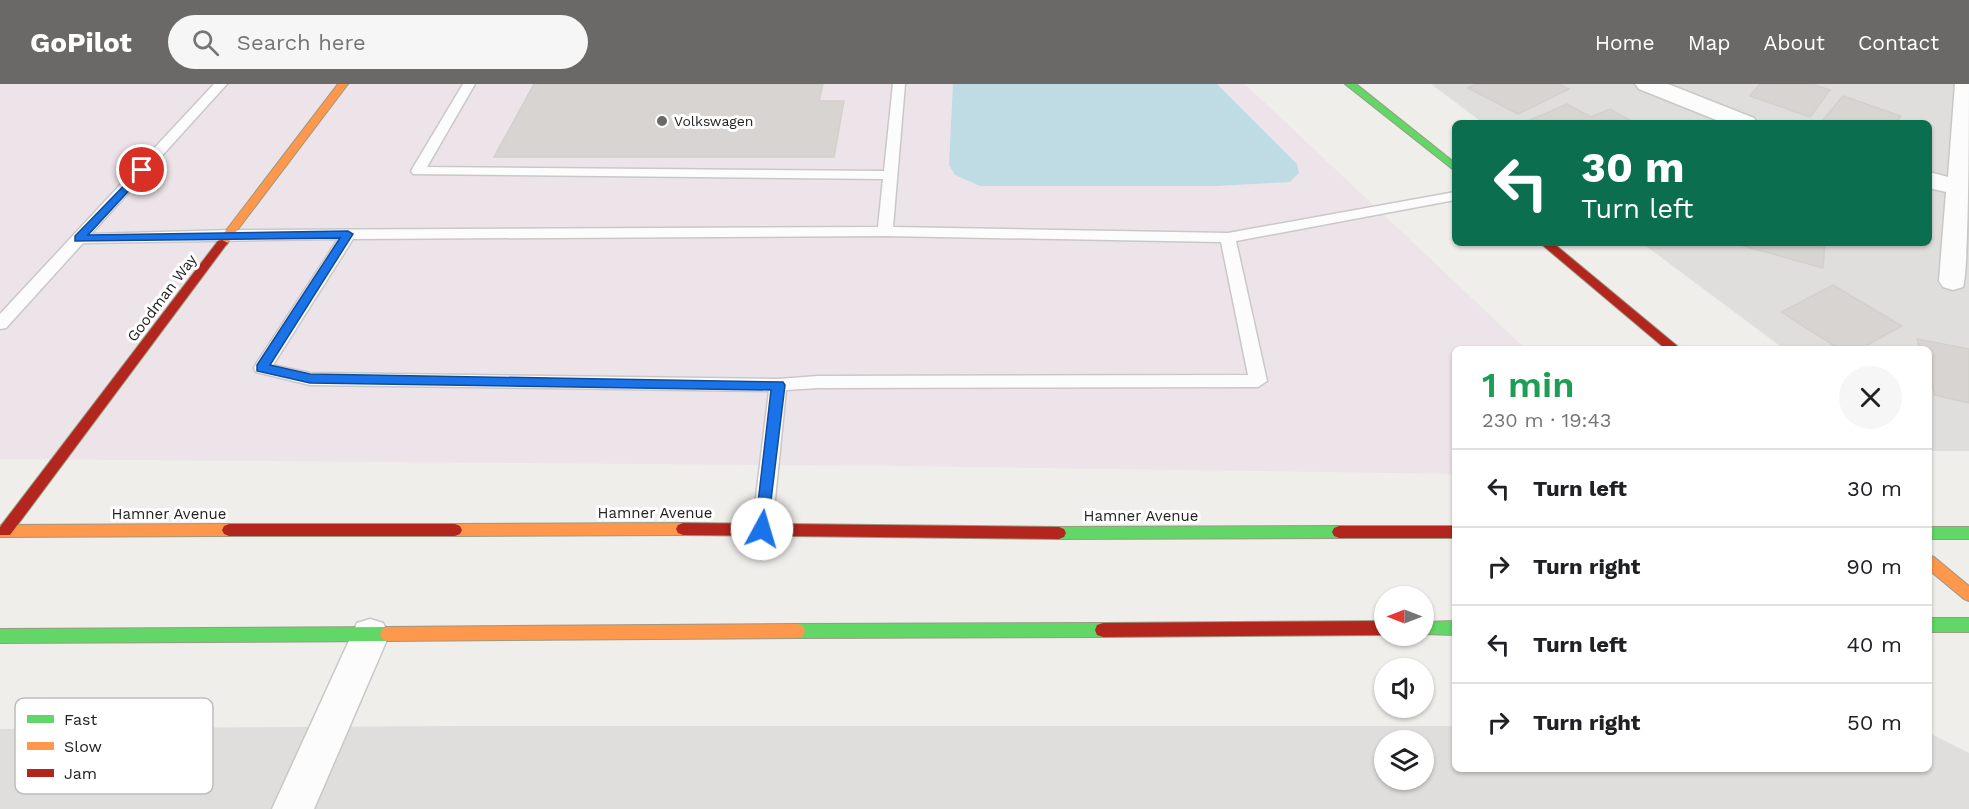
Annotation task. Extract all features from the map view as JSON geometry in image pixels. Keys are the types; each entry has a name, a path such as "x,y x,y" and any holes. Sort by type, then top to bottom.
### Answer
{"main road":[{"name":"Goodman Way","path":"2,532 343,84"},
{"path":"1350,84 1452,166"},
{"path":"1550,246 1671,346"},
{"name":"Hamner Avenue","path":"2,532 762,529 1017,533 1452,532"},
{"path":"1932,533 1969,533"},
{"path":"1932,564 1969,595"},
{"path":"1932,625 1969,625"},
{"path":"0,636 1374,628"},
{"path":"1434,628 1452,628"}],"street":[{"path":"1647,84 1737,120"},
{"path":"1953,281 1965,189 1967,84"},
{"path":"1932,181 1965,189"},
{"path":"300,794 370,635"}],"lane":[{"path":"0,324 221,84"},
{"path":"469,84 418,171 890,175"},
{"path":"885,231 899,84"},
{"path":"79,239 231,234 885,231 1228,238 1452,197"},
{"path":"348,234 262,368 310,379 778,385 818,382 1258,381 1228,238"},
{"path":"762,529 778,385"}],"shaded area":[{"path":"0,84 1245,84 1523,346 1452,346 1452,474 899,466 0,459"},
{"path":"1431,84 1969,84 1969,451 1932,451 1932,346 1780,346 1646,246 1932,246 1932,120 1479,120"},
{"path":"1452,726 1452,772 1932,772 1932,734 1969,753 1969,809 0,809 0,729 15,729 15,794 213,794 213,728"}],"water":[{"path":"953,84 1217,84 1297,164 1299,173 1290,182 1216,186 980,186 955,175 949,165"}],"building":[{"path":"534,84 823,84 819,101 844,101 834,157 494,157"},
{"path":"1476,84 1559,84 1569,89 1518,114 1468,88"},
{"path":"1760,84 1811,84 1830,90 1810,117 1750,96"},
{"path":"1843,96 1901,116 1898,120 1823,120"},
{"path":"1567,104 1591,117 1610,109 1630,120 1530,120"},
{"path":"1744,246 1825,246 1823,268"},
{"path":"1833,285 1902,326 1865,346 1835,346 1781,312"},
{"path":"1917,339 1969,349 1969,403 1935,395 1932,386 1932,346 1919,346"}],"traffic: fast":[{"path":"1350,84 1452,166"},
{"path":"1059,533 1339,532"},
{"path":"1932,533 1969,533"},
{"path":"1932,625 1969,625"},
{"path":"1434,628 1452,628"},
{"path":"797,631 1103,630"},
{"path":"0,636 388,634"}],"traffic: slow":[{"path":"222,243 343,84"},
{"path":"455,530 683,529"},
{"path":"0,531 229,530"},
{"path":"1932,564 1969,595"},
{"path":"388,634 797,631"}],"traffic: jam":[{"path":"5,531 222,243"},
{"path":"1550,246 1671,346"},
{"path":"683,529 1059,533"},
{"path":"229,530 455,530"},
{"path":"1339,532 1452,532"},
{"path":"1103,630 1374,628"}],"place":[{"name":"Volkswagen","path":"662,121"}],"route":[{"path":"142,170 79,239 231,234 348,234 262,368 310,379 778,385 762,529"}]}
